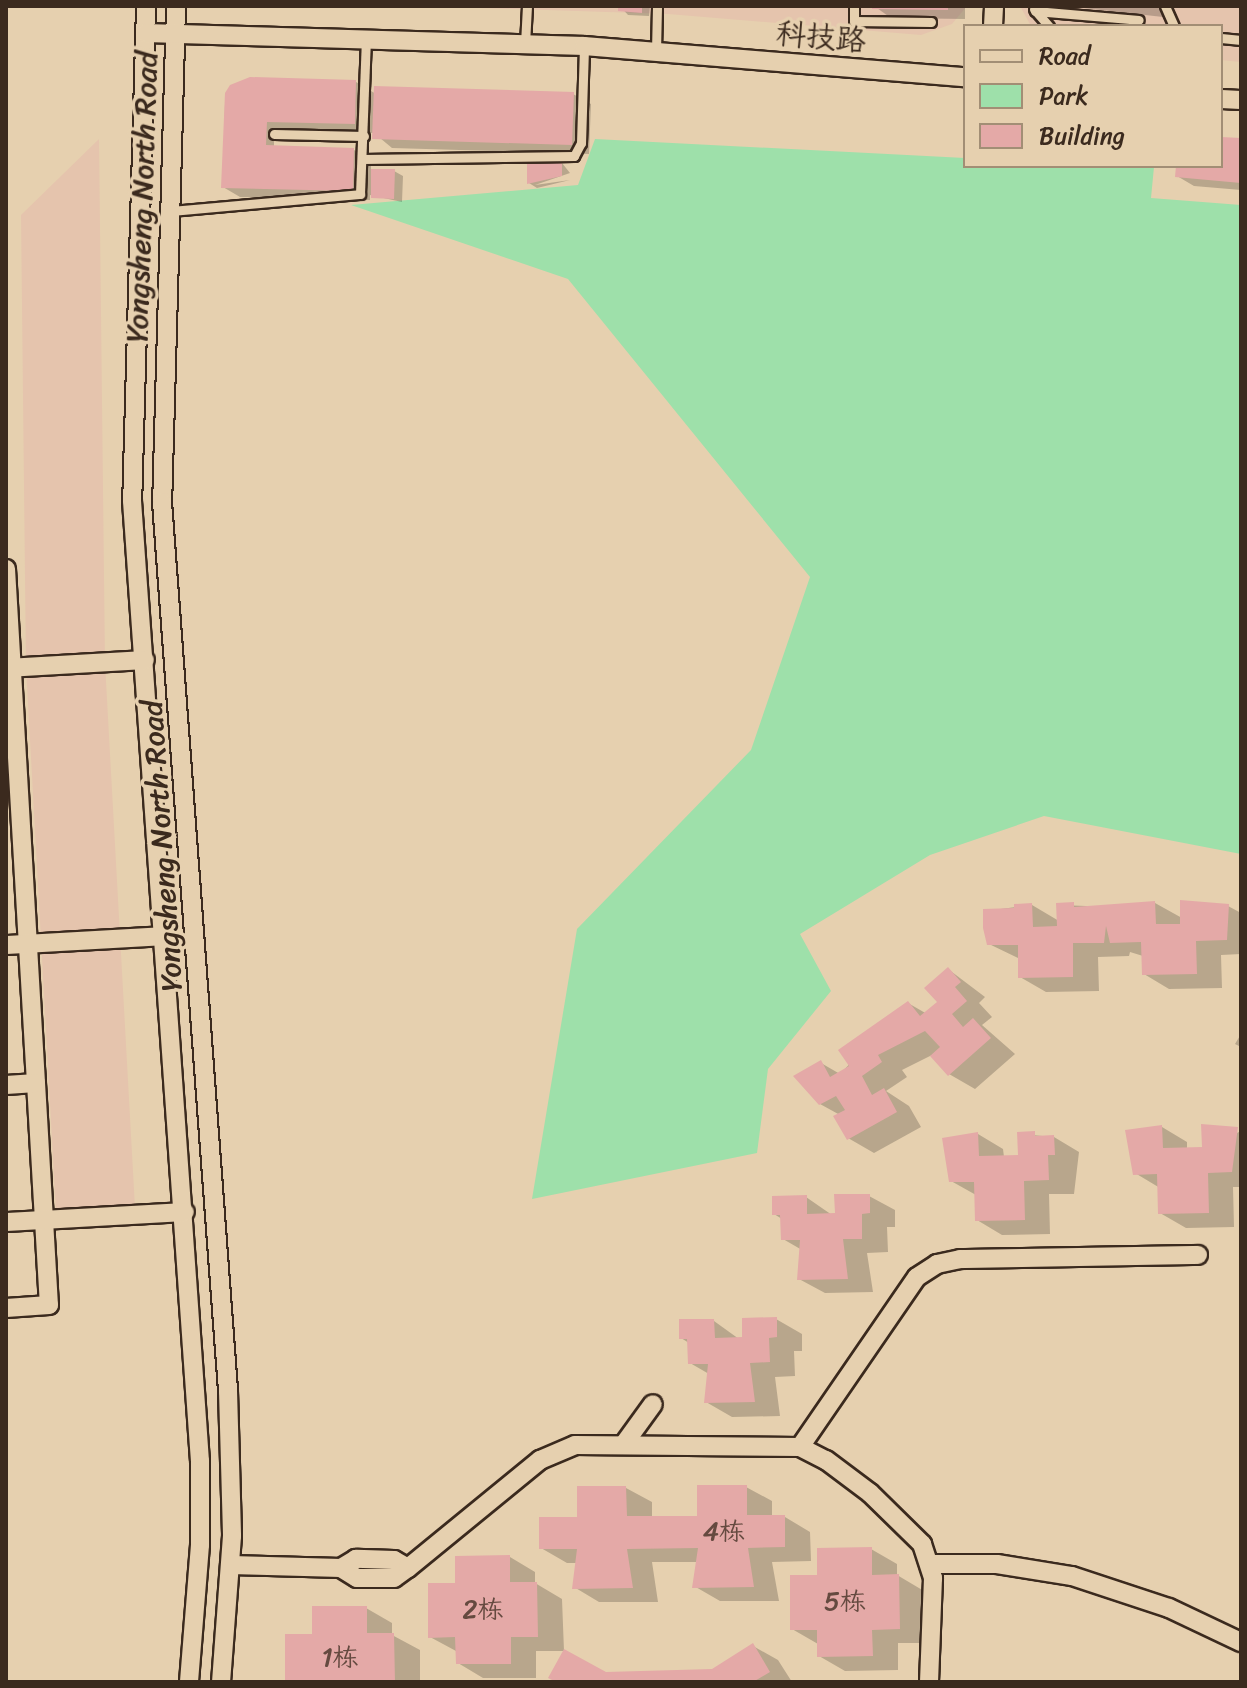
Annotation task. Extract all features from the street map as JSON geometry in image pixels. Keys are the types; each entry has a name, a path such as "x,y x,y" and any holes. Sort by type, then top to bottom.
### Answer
{"street":[{"name":"Yongsheng North Road","path":"146,6 132,501 166,936 200,1461 200,1545 189,1682"},
{"name":"Yongsheng North Road","path":"176,6 162,502 227,1375 231,1565 221,1682"},
{"name":"科技路","path":"146,33 584,46 963,77"},
{"path":"6,569 13,802 28,944 49,1305 6,1308"},
{"path":"9,668 145,660"},
{"path":"6,945 166,936"},
{"path":"6,1085 36,1083"},
{"path":"6,1222 185,1212"},
{"path":"800,1447 917,1277 937,1264 960,1259 1198,1255"},
{"path":"624,1444 653,1404"},
{"path":"231,1565 341,1568 356,1559 394,1560 408,1568 540,1460 575,1445 800,1447 826,1460 907,1526 931,1564 929,1682"},
{"path":"931,1564 997,1564 1072,1576 1169,1608 1241,1642"}],"lane":[{"path":"525,44 527,6"},
{"path":"656,51 657,6"},
{"path":"854,6 854,21 931,22"},
{"path":"1033,8 1139,20"},
{"path":"1033,8 1047,24"},
{"path":"170,211 356,196 362,190 366,40"},
{"path":"363,159 574,156 581,143 584,46"},
{"path":"274,134 364,136"}],"shaded area":[{"path":"420,6 967,6 952,24 921,35 668,14"},
{"path":"1020,6 1241,6 1241,62 1223,60 1223,24 1030,24"},
{"path":"99,139 105,663 136,1226 57,1230 26,667 21,215"}],"green space":[{"path":"595,139 963,158 963,168 1154,168 1151,198 1241,205 1241,854 1044,816 930,855 800,934 831,991 768,1069 757,1153 532,1199 577,929 751,750 810,577 568,279 351,205 578,185"}],"building":[{"path":"618,6 642,6 642,13 618,11"},
{"path":"872,6 948,6 948,10 872,9"},
{"path":"250,77 356,80 355,124 267,122 266,145 354,148 353,191 221,188 225,93 230,85"},
{"path":"374,86 574,92 572,145 372,139"},
{"path":"1223,137 1241,138 1241,183 1175,177 1176,168 1223,168"},
{"path":"562,161 562,176 527,184 527,162"},
{"path":"371,169 395,169 394,199 371,198"},
{"path":"1180,900 1229,904 1227,940 1196,941 1197,974 1142,975 1141,942 1110,943 1106,926 1104,943 1073,943 1073,977 1018,978 1018,945 987,945 983,928 983,909 1014,908 1014,904 1032,903 1033,927 1057,926 1056,903 1074,902 1074,907 1155,901 1156,924 1180,924"},
{"path":"948,967 961,982 955,987 967,1001 952,1014 963,1027 973,1018 991,1038 948,1076 930,1056 940,1047 925,1031 878,1055 882,1062 862,1076 872,1095 884,1088 897,1112 847,1140 833,1116 845,1110 836,1096 819,1105 793,1076 821,1060 830,1077 849,1066 838,1050 908,1001 920,1016 937,1002 924,988"},
{"path":"1201,1124 1238,1127 1232,1172 1208,1173 1209,1213 1158,1214 1157,1174 1133,1175 1125,1130 1162,1125 1163,1148 1202,1147"},
{"path":"1035,1131 1035,1136 1054,1135 1055,1155 1048,1155 1049,1180 1024,1181 1025,1220 975,1221 974,1182 949,1182 942,1138 978,1132 979,1156 1018,1155 1017,1132"},
{"path":"834,1194 870,1194 870,1213 862,1214 862,1239 843,1239 848,1279 797,1280 800,1240 781,1240 780,1215 772,1215 772,1196 807,1195 807,1214 835,1213"},
{"path":"777,1317 777,1337 769,1338 770,1362 750,1363 755,1402 704,1403 708,1364 688,1364 687,1339 679,1339 679,1319 714,1319 715,1338 742,1337 742,1318"},
{"path":"697,1485 747,1485 747,1515 785,1515 785,1547 748,1548 754,1587 692,1588 698,1548 627,1549 633,1588 572,1589 577,1549 539,1549 539,1517 577,1517 577,1486 626,1486 627,1516 697,1516"},
{"path":"872,1547 872,1575 899,1574 900,1629 872,1630 873,1656 817,1657 817,1630 790,1630 790,1575 817,1575 817,1548"},
{"path":"510,1555 510,1582 537,1582 538,1637 511,1637 511,1664 456,1664 455,1637 428,1638 428,1583 455,1583 455,1556"},
{"path":"312,1606 367,1606 367,1633 394,1633 395,1682 285,1682 285,1634 312,1634"},
{"path":"753,1643 770,1672 753,1682 556,1682 548,1678 564,1649 606,1672 712,1669"}]}
